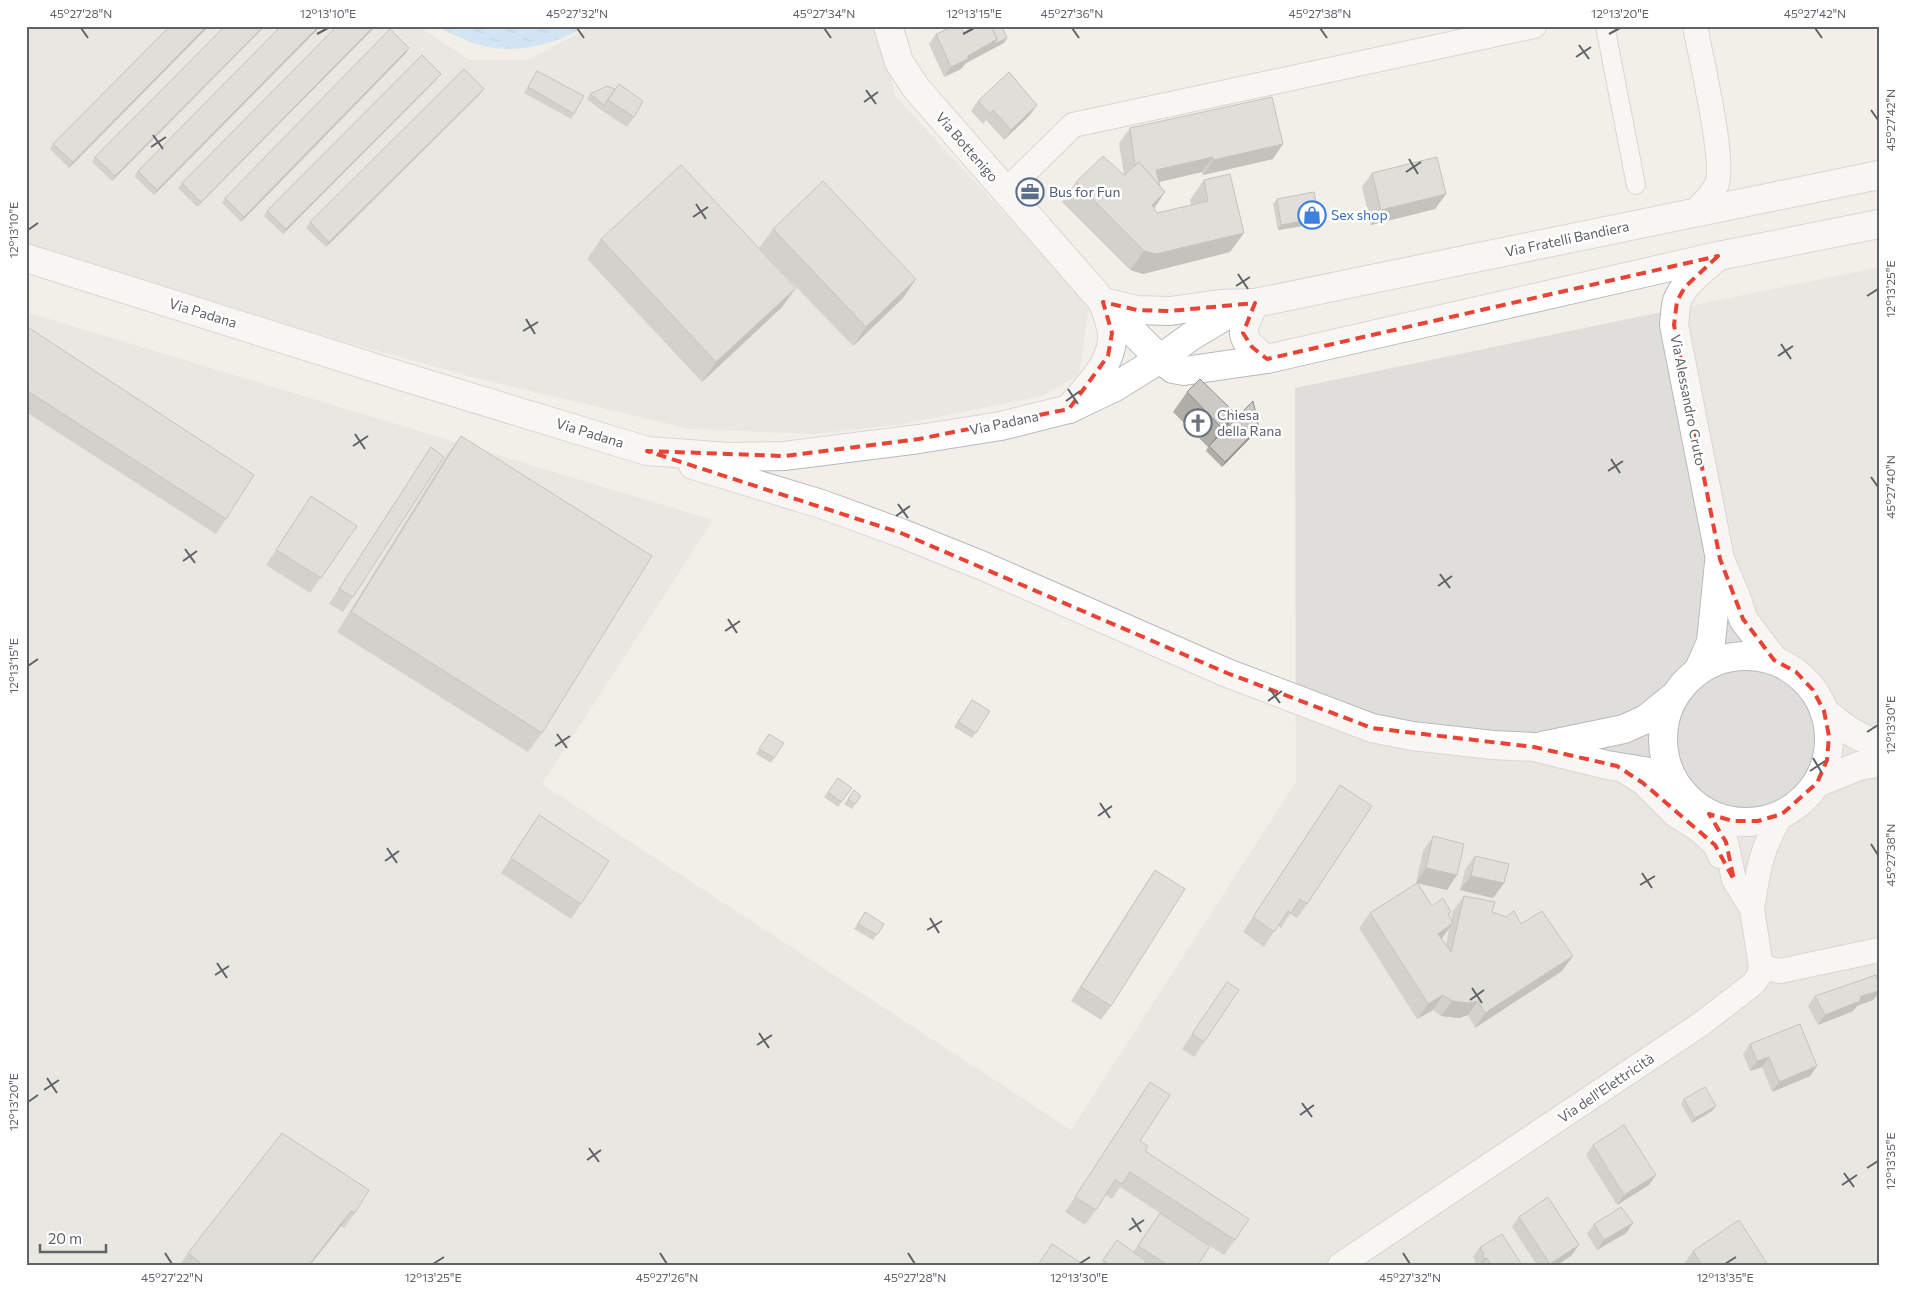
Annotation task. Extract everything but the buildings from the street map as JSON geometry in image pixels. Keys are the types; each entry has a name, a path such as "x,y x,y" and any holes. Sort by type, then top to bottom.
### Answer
{"main road":[{"name":"Via Bottenigo","path":"888,26 899,62 916,88 1104,302"},
{"name":"Via Fratelli Bandiera","path":"1104,302 1136,310 1170,311 1220,304 1255,302 1879,175"},
{"path":"1104,302 1160,359 1173,368 1184,371 1267,358 1718,256 1879,224"},
{"name":"Via Alessandro Cruto","path":"1718,256 1700,271 1686,288 1678,301 1674,325 1720,559 1737,599 1743,619 1774,660"},
{"name":"Via Padana","path":"26,258 646,451 730,457 784,456 919,439 1001,426 1069,410 1115,387 1160,359"},
{"path":"1639,274 1654,286 1664,302 1674,325"},
{"path":"1069,410 1095,378 1108,356 1112,333 1104,302"},
{"name":"Via Fratelli Bandiera","path":"1160,359 1190,337 1230,313 1255,302"},
{"path":"1255,302 1245,322 1243,333 1246,341 1267,358"},
{"path":"646,451 821,504 901,533 983,566 1227,673 1372,728 1430,738 1493,745 1534,747 1606,765 1650,772 1674,781"},
{"name":"Via Alessandro Cruto","path":"1699,669 1711,642 1720,559"},
{"path":"1534,747 1624,729 1646,719 1672,698 1684,682 1699,669 1723,658 1748,655 1774,660 1796,672 1813,690 1824,711 1829,736 1826,760 1817,783 1802,800 1782,814 1758,821 1733,821 1709,814 1688,800 1674,781 1664,754 1663,726 1672,698"},
{"path":"1824,711 1841,726 1862,740 1879,744"},
{"path":"1817,783 1860,766 1879,763"}],"street":[{"path":"1006,191 1073,125 1534,26"},
{"path":"1605,26 1636,185"},
{"path":"1694,212 1717,185 1719,170 1715,130 1695,26"},
{"path":"1617,766 1644,783 1675,815 1698,829 1709,840 1752,909"},
{"path":"1709,814 1726,842 1734,880"},
{"path":"1782,814 1770,834 1764,849 1752,909 1761,967 1780,971 1879,950"},
{"name":"Via dell'Elettricità","path":"1340,1265 1701,1024 1747,991 1758,976 1761,967"}],"highlighted area":[{"path":"1718,256 1685,287 1677,301 1674,325 1720,559 1743,619 1774,660 1796,672 1813,690 1824,711 1829,736 1827,760 1817,783 1782,814 1758,821 1733,821 1709,814 1726,842 1734,880 1715,845 1643,783 1617,766 1534,747 1372,728 1227,673 901,533 647,451 784,456 919,439 1069,409 1108,356 1112,333 1103,302 1137,310 1170,311 1255,303 1243,333 1252,347 1267,359"}],"shaded area":[{"path":"26,26 418,26 470,60 528,60 592,26 878,26 896,97 1089,307 1079,375 1043,396 903,424 815,434 690,429 472,377 342,341 26,244"},
{"path":"1879,267 1879,1265 26,1265 26,312 713,520 542,784 1071,1130 1296,782 1295,388"}],"water":[{"path":"439,26 586,26 571,34 540,45 507,49 475,44 451,34"}],"place":[{"name":"Bus for Fun","path":"1030,192"},
{"name":"Sex shop","path":"1312,215"},
{"name":"Chiesa della Rana","path":"1198,423"}]}
